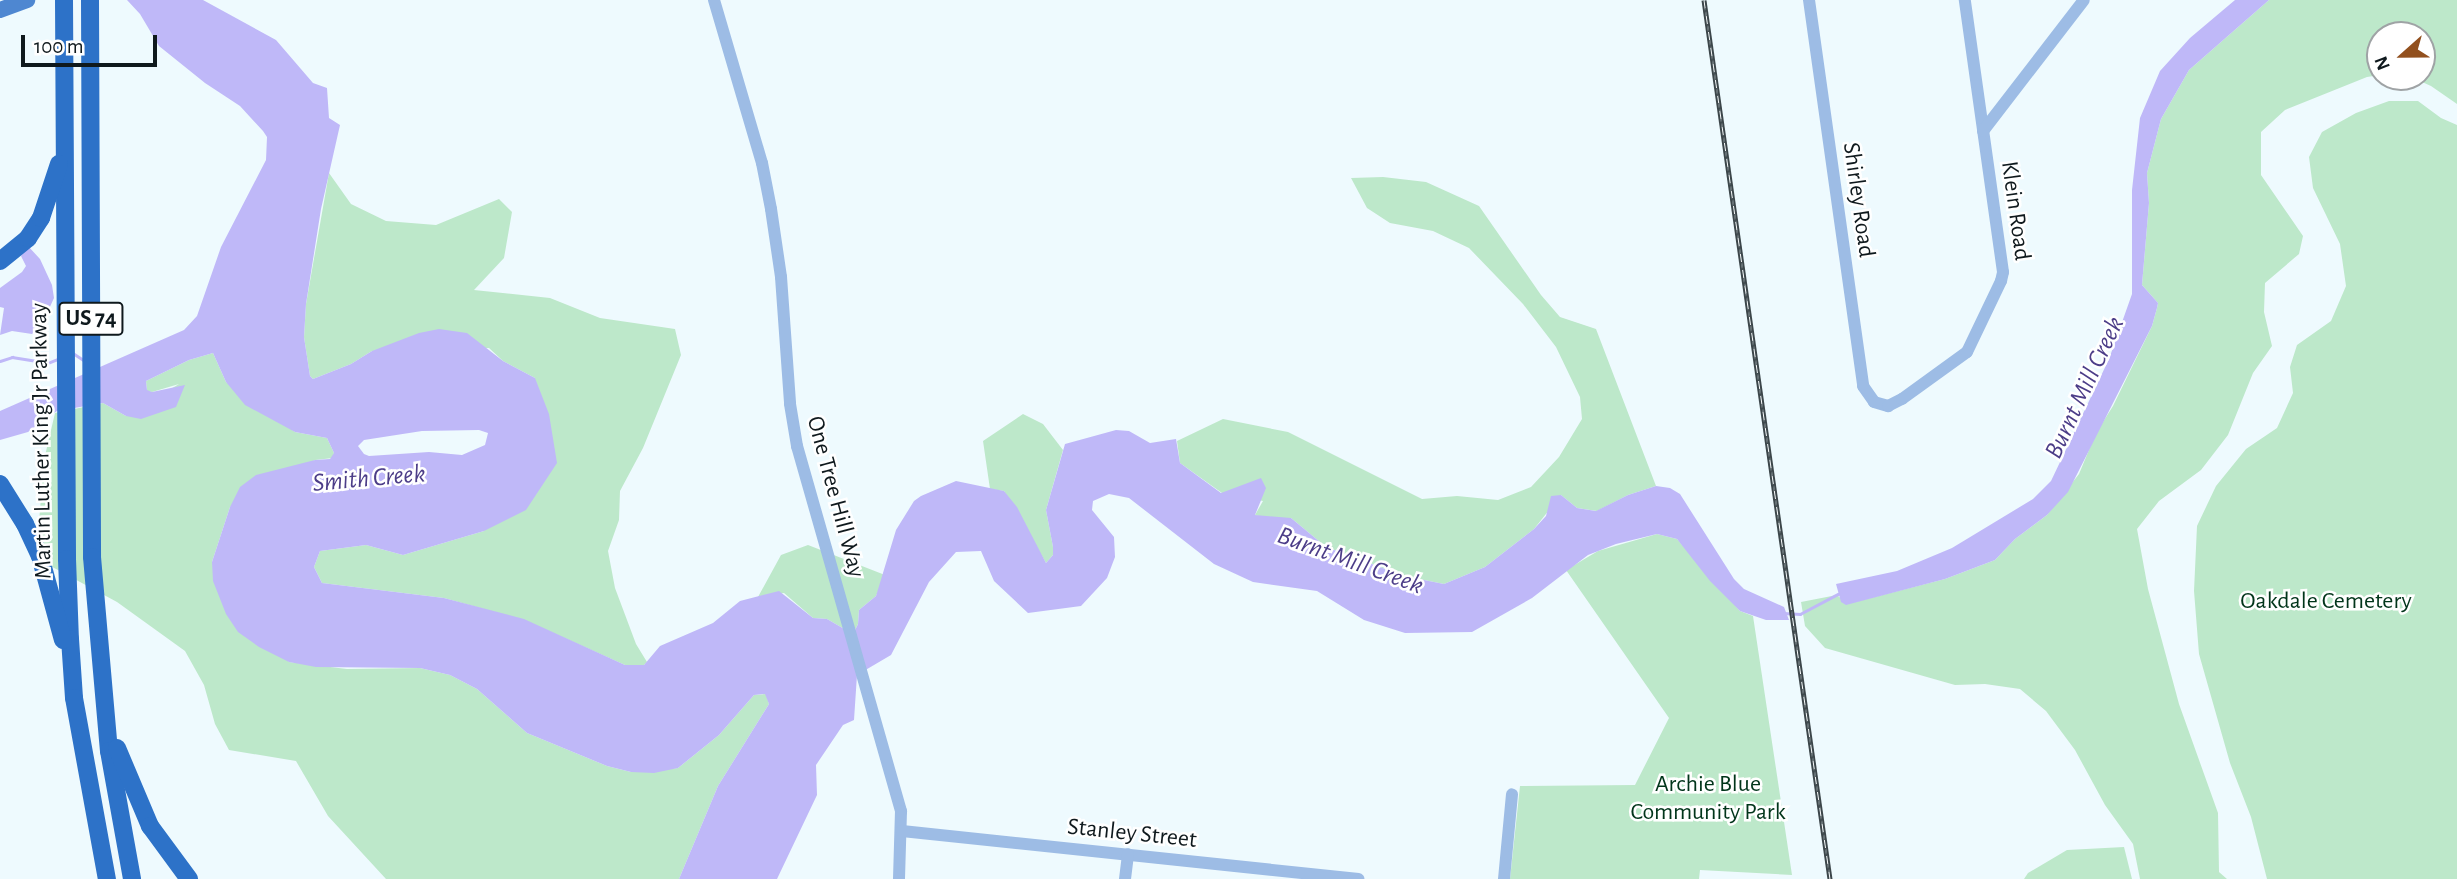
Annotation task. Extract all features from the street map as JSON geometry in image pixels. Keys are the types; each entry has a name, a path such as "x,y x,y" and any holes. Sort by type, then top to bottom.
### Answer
{"highway":[{"name":"Martin Luther King Jr Parkway","path":"64,0 66,639"},
{"name":"Martin Luther King Jr Parkway","path":"90,0 92,544 97,637 109,751 132,879"},
{"path":"0,261 28,238 41,218 64,144"},
{"path":"0,484 25,524 40,556 66,639 107,879"},
{"path":"102,691 114,738 134,796 150,826 189,879"}],"main road":[{"path":"0,10 27,0"}],"street":[{"name":"One Tree Hill Way","path":"714,0 764,173 782,277 791,418 898,797 902,831 899,879"},
{"name":"Shirley Road","path":"1809,0 1863,386 1874,402"},
{"name":"Klein Road","path":"1874,402 1888,406 1895,404 1967,352 2001,281 2003,272 1965,0"},
{"path":"1983,131 2084,0"},
{"path":"1504,879 1512,794"},
{"name":"Stanley Street","path":"902,831 1316,877 1358,879"},
{"path":"1125,879 1128,854"}],"green space":[{"path":"2269,0 2457,0 2457,104 2436,89 2436,21 2366,21 2366,77 2285,110 2261,132 2261,175 2303,236 2299,254 2265,283 2264,312 2272,346 2253,373 2228,435 2201,470 2159,501 2137,529 2148,589 2179,704 2218,813 2219,872 2227,879 2140,879 2133,844 2105,805 2075,750 2046,711 2020,689 1985,684 1955,685 1825,648 1805,626 1801,602 1837,595 1847,604 1945,579 1995,560 2015,539 2047,515 2079,474 2096,433 2113,406 2152,326 2157,308 2158,303 2142,285 2149,203 2147,173 2161,119 2189,70"},
{"name":"Oakdale Cemetery","path":"2389,101 2418,101 2441,118 2457,125 2457,879 2267,879 2251,817 2230,763 2199,654 2194,591 2197,526 2216,486 2246,449 2277,428 2293,393 2290,367 2297,345 2331,321 2346,286 2340,244 2313,188 2309,157 2322,132 2356,113"},
{"path":"329,173 351,204 386,221 436,225 499,199 512,212 504,258 474,290 550,298 600,318 675,329 681,355 643,448 620,491 619,520 608,551 615,588 636,644 647,662 644,665 625,665 524,620 444,598 322,583 314,567 320,551 366,545 403,555 484,531 535,378 503,361 489,348 372,351 351,364 313,379 310,376 304,337 306,304"},
{"path":"1383,177 1426,182 1479,206 1541,295 1560,317 1596,329 1656,486 1628,495 1597,511 1577,508 1561,495 1534,529 1485,567 1444,584 1404,576 1326,547 1291,518 1270,519 1255,515 1263,501 1222,493 1180,463 1177,441 1223,419 1288,432 1422,499 1457,496 1498,500 1531,487 1559,457 1582,419 1580,397 1556,347 1523,304 1469,248 1433,231 1390,223 1367,208 1351,178"},
{"path":"213,353 226,382 295,432 327,438 334,453 333,458 315,460 230,507 212,562 289,662 347,669 420,668 450,675 477,689 527,733 607,766 631,772 678,768 719,735 754,695 766,694 769,704 718,786 679,879 386,879 328,816 296,761 229,750 215,724 204,685 185,651 117,602 45,563 39,522 44,460 55,413 103,403 126,416 179,384 152,392 147,391 146,381 189,360"},
{"path":"1023,414 1043,424 1063,450 1046,510 1053,555 1046,563 1004,491 990,489 983,441"},
{"name":"Archie Blue Community Park","path":"1657,534 1677,539 1740,611 1753,616 1792,875 1700,870 1699,879 1510,879 1520,786 1635,785 1669,718 1566,570 1598,551"},
{"path":"808,545 885,575 876,596 859,610 858,624 853,634 827,619 813,618 784,593 758,597 781,555"},
{"path":"2124,847 2132,879 2024,879 2028,873 2067,850"}],"water":[{"name":"Smith Creek","path":"127,0 203,0 276,40 313,83 327,88 329,118 340,125 321,209 306,304 304,337 310,376 313,379 351,364 372,351 419,333 439,329 467,333 503,361 535,378 549,414 557,463 526,510 484,531 403,555 366,545 320,551 314,567 322,583 444,598 524,619 625,665 644,665 660,646 713,623 740,601 779,591 813,618 827,619 853,634 858,624 859,610 876,596 896,530 914,501 956,481 1004,491 1017,507 1046,563 1053,555 1053,547 1046,510 1065,444 1116,430 1129,431 1150,443 1176,439 1180,463 1221,493 1261,478 1266,488 1255,515 1291,518 1326,547 1404,576 1444,584 1485,567 1534,529 1546,516 1551,496 1561,495 1577,508 1596,511 1628,495 1656,486 1670,488 1680,494 1734,579 1744,589 1784,607 1789,620 1766,620 1740,611 1710,581 1677,539 1657,534 1616,544 1588,555 1532,598 1472,632 1405,633 1364,620 1317,591 1253,582 1214,564 1129,498 1109,494 1093,501 1092,510 1114,537 1115,557 1107,578 1081,606 1028,613 994,581 981,551 956,552 929,582 891,655 857,675 854,720 843,725 816,765 817,795 777,879 679,879 718,786 769,704 765,694 754,695 719,735 678,768 654,773 631,772 607,766 527,733 477,689 450,675 420,668 316,667 289,662 259,647 238,632 226,614 213,581 212,562 230,507 240,487 256,475 315,460 330,459 334,453 327,438 295,432 245,405 226,382 213,353 189,360 146,381 147,390 152,392 185,385 176,407 141,419 126,416 103,403 57,411 28,432 0,440 0,411 184,330 197,316 221,247 266,160 267,137 263,131 240,106 205,83 159,46 140,14","holes":["479,430 488,433 485,445 462,455 429,452 369,456 358,446 364,440 422,431"]},
{"path":"2235,0 2269,0 2189,70 2161,119 2147,173 2149,203 2142,285 2158,303 2157,308 2152,326 2068,492 2047,515 2015,539 1995,560 1945,579 1846,605 1841,602 1836,584 1897,571 1952,548 2033,499 2051,481 2109,359 2132,294 2132,190 2140,118 2160,71 2190,38"},
{"path":"28,246 40,259 52,285 54,298 42,324 32,334 12,331 0,335 4,308 0,307 0,288 26,266 21,256"}],"waterway":[{"path":"73,353 85,361"},
{"path":"0,361 12,357 48,363 58,359"},
{"name":"Burnt Mill Creek","path":"1783,613 1800,614 1838,594"}],"railway":[{"path":"1704,0 1830,879"}]}
